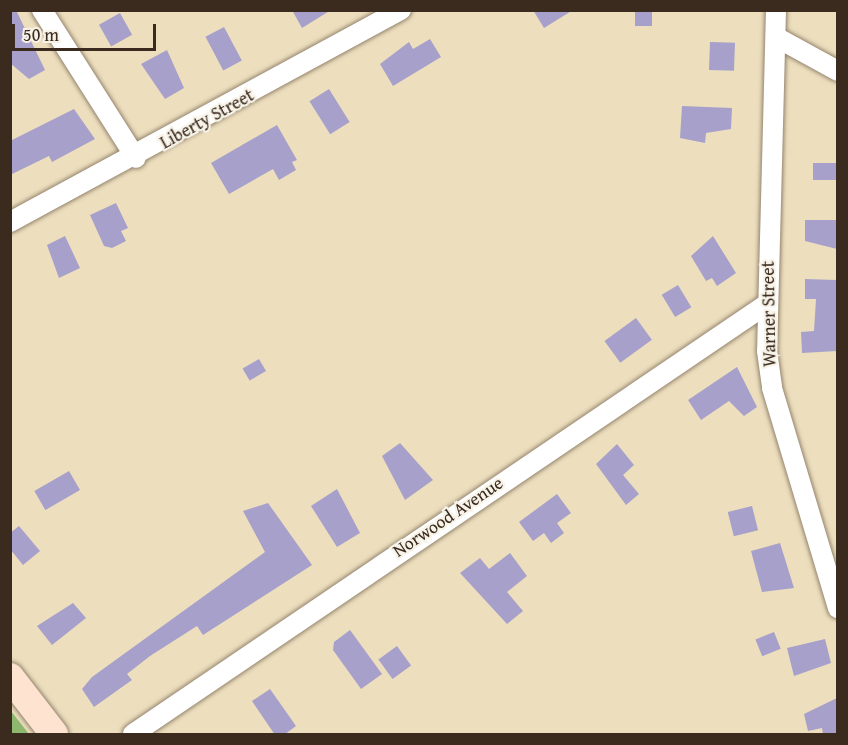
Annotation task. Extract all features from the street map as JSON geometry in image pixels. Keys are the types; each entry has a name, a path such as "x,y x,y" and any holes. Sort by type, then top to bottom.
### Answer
{"street":[{"path":"42,10 136,158"},
{"name":"Liberty Street","path":"10,222 136,158 401,10"},
{"name":"Warner Street","path":"776,10 766,304 772,388 837,608"},
{"path":"776,37 837,71"},
{"name":"Norwood Avenue","path":"133,735 766,304"},
{"path":"10,677 54,735"}],"green space":[{"path":"11,711 29,734 11,734"}],"building":[{"path":"10,10 16,10 45,70 29,79 10,63"},
{"path":"292,10 331,10 302,28"},
{"path":"533,10 573,10 544,28"},
{"path":"635,10 652,10 652,26 635,26"},
{"path":"120,13 132,35 111,47 99,25"},
{"path":"224,27 242,61 223,70 205,37"},
{"path":"430,39 441,57 393,86 380,64 409,42 413,49"},
{"path":"710,42 735,43 734,71 709,70"},
{"path":"167,50 184,88 165,99 141,64"},
{"path":"329,89 350,122 330,134 309,101"},
{"path":"682,106 732,108 731,129 706,133 705,143 680,138"},
{"path":"74,109 95,139 52,162 49,156 10,175 10,141"},
{"path":"277,125 297,160 292,162 296,170 279,180 273,169 229,194 211,163"},
{"path":"813,163 837,163 837,180 813,180"},
{"path":"116,203 128,228 121,231 126,241 112,248 104,246 90,215"},
{"path":"805,220 837,220 837,249 805,241"},
{"path":"65,236 80,268 59,278 47,245"},
{"path":"713,236 736,273 717,286 712,278 706,281 691,256"},
{"path":"805,279 837,280 837,351 802,353 801,332 814,331 816,299 805,299"},
{"path":"678,285 691,307 675,317 662,295"},
{"path":"636,318 652,340 620,363 604,341"},
{"path":"259,359 266,371 250,381 243,368"},
{"path":"737,367 757,407 744,416 729,401 701,420 688,400"},
{"path":"400,443 433,480 405,500 382,456"},
{"path":"617,444 634,465 623,475 639,494 626,505 596,464"},
{"path":"69,471 80,490 45,510 34,491"},
{"path":"337,489 360,533 337,547 311,506"},
{"path":"557,494 571,513 557,523 564,533 551,543 544,533 533,541 519,522"},
{"path":"268,503 312,565 203,635 197,626 150,656 127,674 132,680 94,707 82,689 92,677 265,552 243,511"},
{"path":"752,506 758,530 734,536 728,512"},
{"path":"19,526 40,551 23,565 10,549 10,533"},
{"path":"780,543 794,588 762,592 751,551"},
{"path":"510,553 527,576 507,592 523,611 507,624 460,573 480,558 489,569"},
{"path":"73,603 86,618 52,645 37,626"},
{"path":"350,630 382,674 361,689 333,650 334,642"},
{"path":"774,632 781,649 762,656 755,639"},
{"path":"825,639 831,663 794,676 787,648"},
{"path":"397,646 411,665 392,679 378,660"},
{"path":"270,689 296,726 284,735 275,735 252,701"},
{"path":"837,698 837,735 823,735 822,728 808,731 804,714"}]}
